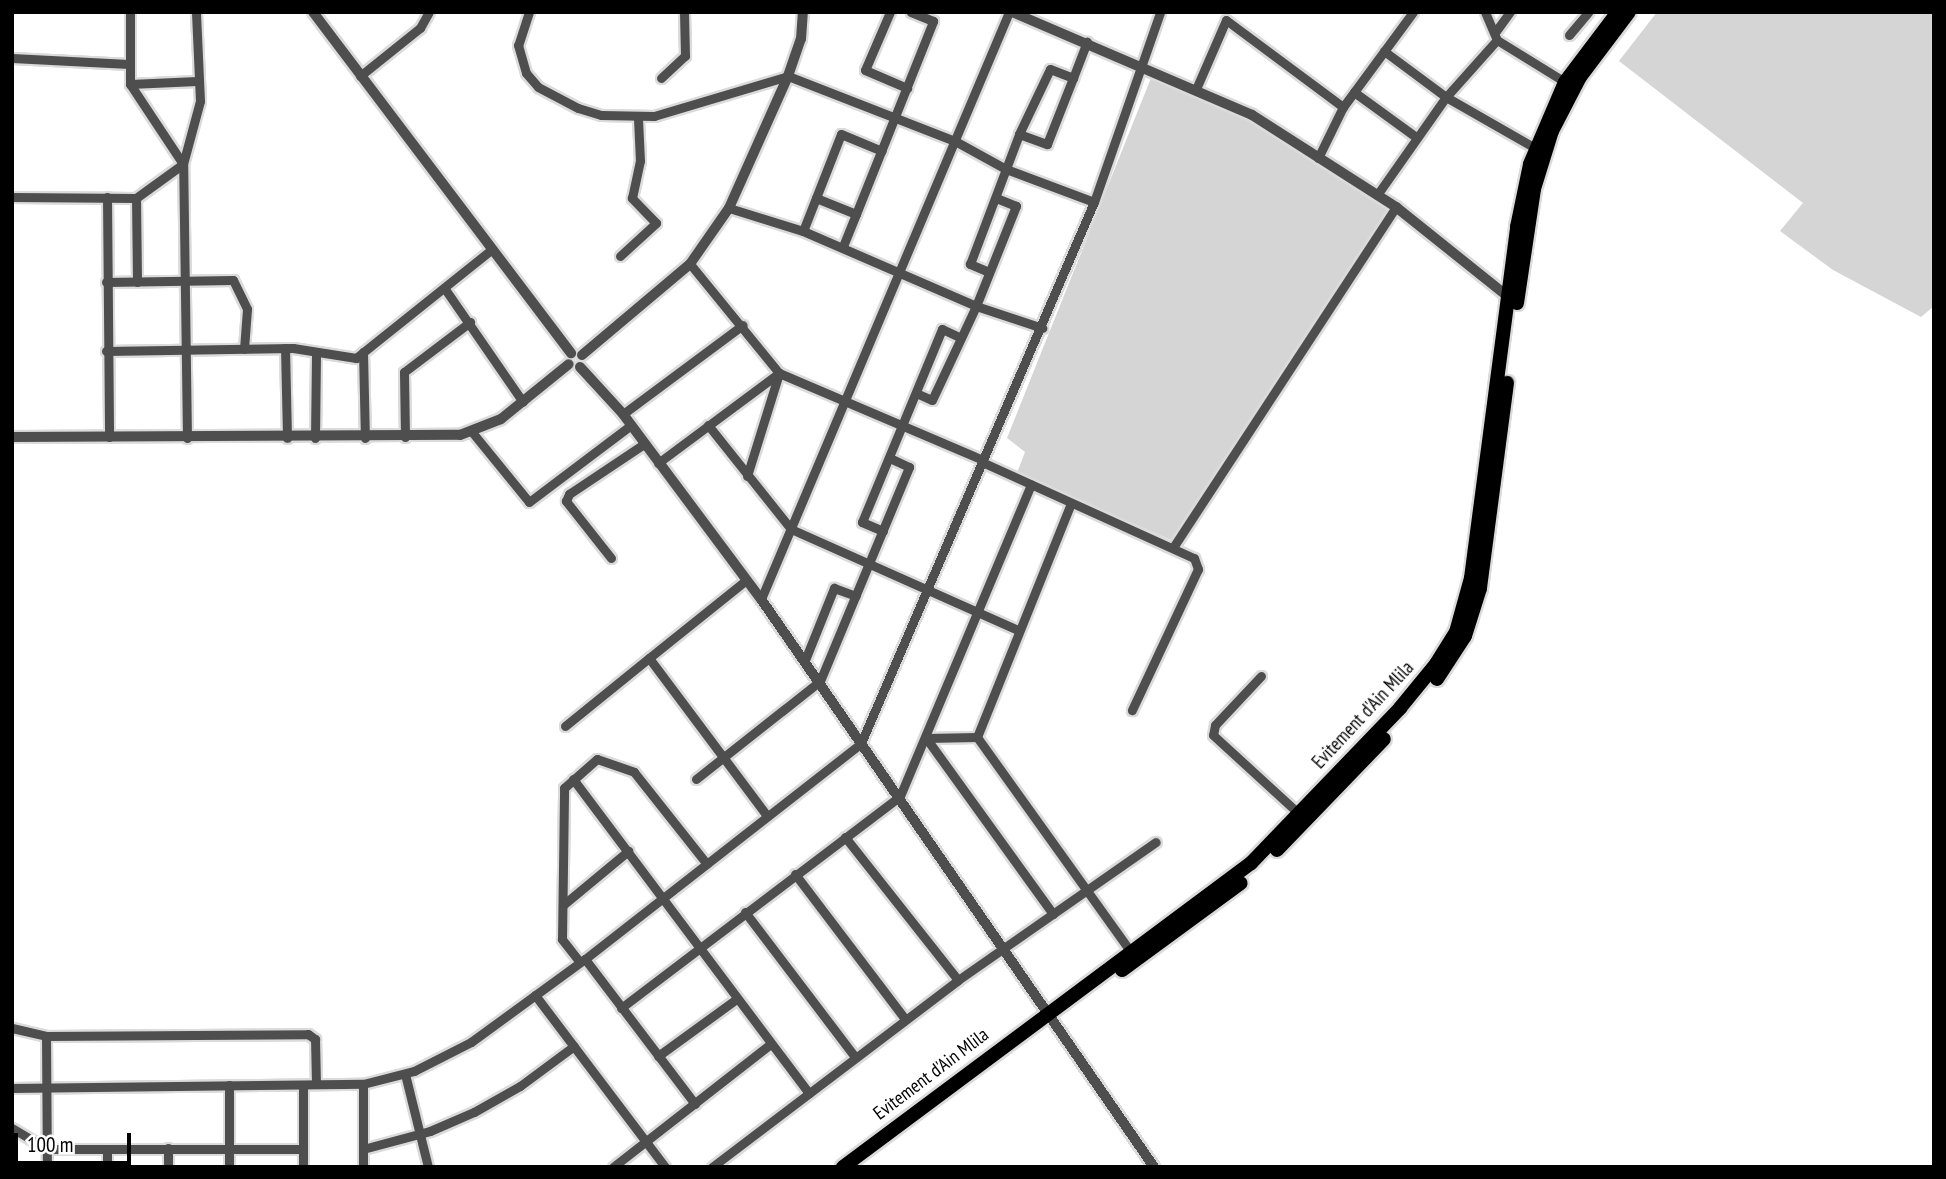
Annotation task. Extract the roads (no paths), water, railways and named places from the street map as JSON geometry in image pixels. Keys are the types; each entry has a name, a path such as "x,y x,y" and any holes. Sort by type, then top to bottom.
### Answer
{"highway":[{"name":"Evitement d'Ain Mlila","path":"844,1167 1051,1014 1207,910 1258,868 1409,712 1452,658 1465,636 1480,587 1522,197 1535,148 1565,82 1618,12"},
{"name":"Evitement d'Ain Mlila","path":"857,1167 1131,952 1251,863 1297,811 1400,708 1456,632 1471,578 1513,299 1534,189 1552,131 1580,77 1629,12"}],"street":[{"path":"130,12 130,84 183,164"},
{"path":"187,438 183,164 184,149 197,120 196,12"},
{"path":"313,12 575,359 624,414 745,581 761,599 900,796 1003,949 1051,1014 1154,1167"},
{"path":"360,76 420,28 429,12"},
{"path":"529,12 518,45 520,60 538,87 578,108 638,119 788,76 955,141 1006,169 1094,202"},
{"path":"661,78 685,56 684,12"},
{"path":"12,437 405,437 472,432 492,425 690,264 729,208 788,76 801,39 803,12"},
{"path":"890,12 865,70 907,88"},
{"path":"843,246 933,22 911,12"},
{"path":"761,599 1011,12 1142,65 1252,115 1396,207 1513,299"},
{"path":"1318,158 1343,107 1413,12"},
{"path":"1485,12 1497,36 1565,82"},
{"path":"1377,195 1446,97 1497,36 1510,12"},
{"path":"1569,35 1588,12"},
{"path":"12,1088 363,1084 405,1074 471,1042 665,898 861,743 1094,202 1159,13"},
{"path":"1196,89 1225,16 1343,107"},
{"path":"1019,134 1046,144 1087,42"},
{"path":"1384,51 1446,97 1535,148"},
{"path":"12,58 129,64"},
{"path":"989,272 970,264 1019,134 1050,69 1073,78"},
{"path":"130,84 197,81"},
{"path":"1354,92 1416,137"},
{"path":"620,256 656,223 632,198 640,161 638,119"},
{"path":"803,230 841,134 882,151"},
{"path":"12,197 136,198 183,164"},
{"path":"107,198 106,351 109,438"},
{"path":"136,198 137,282"},
{"path":"816,198 856,214"},
{"path":"916,393 932,400 959,337 976,306 1016,206 996,198"},
{"path":"1174,546 1396,207"},
{"path":"729,208 803,230 976,306 1042,328"},
{"path":"106,351 285,348 356,358 492,249"},
{"path":"690,264 743,325 779,373 903,424 1071,503 1174,546 1194,558 1198,569 1132,710"},
{"path":"107,282 233,280 247,309 244,349"},
{"path":"445,289 523,402"},
{"path":"405,437 404,372 470,322"},
{"path":"624,414 743,325"},
{"path":"883,531 862,522 942,329 959,337"},
{"path":"285,348 287,438"},
{"path":"315,438 316,352"},
{"path":"363,352 365,438"},
{"path":"658,463 779,373"},
{"path":"747,476 779,373"},
{"path":"472,432 529,502 631,425"},
{"path":"708,425 791,529 925,591 1018,630"},
{"path":"611,558 566,500 569,494 645,444"},
{"path":"696,779 820,681 909,467 890,458"},
{"path":"621,1008 900,796 1031,484"},
{"path":"977,737 1071,503"},
{"path":"565,726 745,581"},
{"path":"805,660 834,588 856,596"},
{"path":"649,658 767,816"},
{"path":"1261,676 1214,725 1213,735 1297,811"},
{"path":"926,738 977,737"},
{"path":"977,737 1131,952"},
{"path":"926,738 1053,914"},
{"path":"695,1104 621,1008 562,939 564,788 597,759 634,772 707,864"},
{"path":"573,779 665,898 697,951 809,1093"},
{"path":"845,838 958,980"},
{"path":"712,1167 958,980 1156,842"},
{"path":"563,905 628,852"},
{"path":"795,874 905,1019"},
{"path":"745,912 855,1057"},
{"path":"535,995 665,1167"},
{"path":"658,1056 735,1000"},
{"path":"12,1028 46,1036 308,1034 315,1039 316,1084"},
{"path":"46,1036 47,1167"},
{"path":"613,1167 769,1045"},
{"path":"363,1149 420,1133 496,1100 574,1046"},
{"path":"405,1074 428,1167"},
{"path":"363,1084 363,1167"},
{"path":"303,1085 303,1167"},
{"path":"229,1086 229,1167"},
{"path":"12,1128 47,1149 303,1149"},
{"path":"168,1148 168,1167"},
{"path":"107,1149 107,1167"}]}
